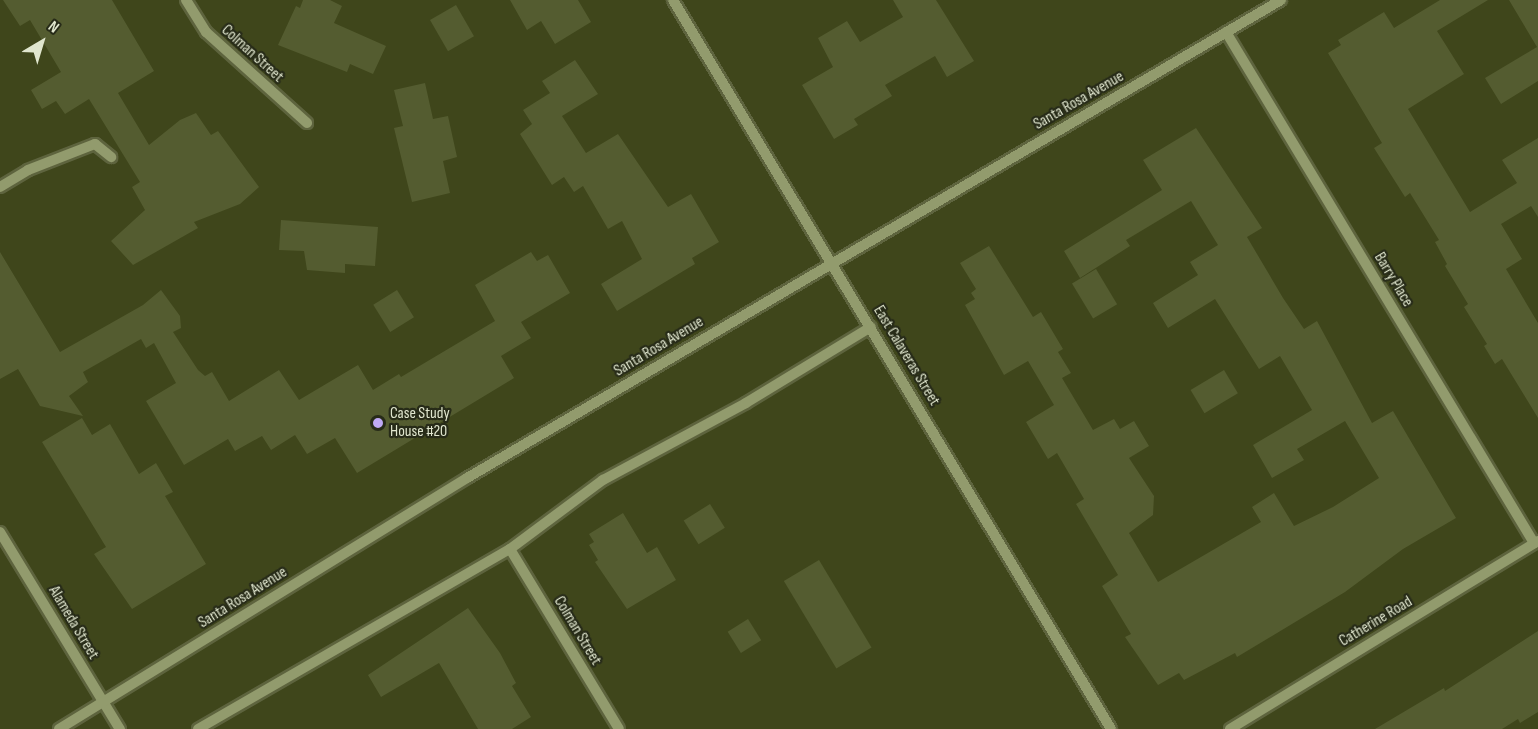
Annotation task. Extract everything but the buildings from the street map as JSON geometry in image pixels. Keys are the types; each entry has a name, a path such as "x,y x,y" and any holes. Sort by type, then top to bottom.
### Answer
{"street":[{"name":"Colman Street","path":"186,0 206,32 307,123"},
{"name":"East Calaveras Street","path":"673,0 1111,729"},
{"name":"Santa Rosa Avenue","path":"59,729 467,478 1281,0"},
{"name":"Barry Place","path":"1226,32 1536,542"},
{"path":"0,187 28,170 95,144 111,157"},
{"path":"198,729 510,549 603,480 746,403 871,327"},
{"name":"Alameda Street","path":"0,532 120,729"},
{"name":"Catherine Road","path":"1230,729 1536,542"},
{"name":"Colman Street","path":"510,549 619,729"}],"place":[{"name":"Case Study House #20","path":"378,423"}]}
